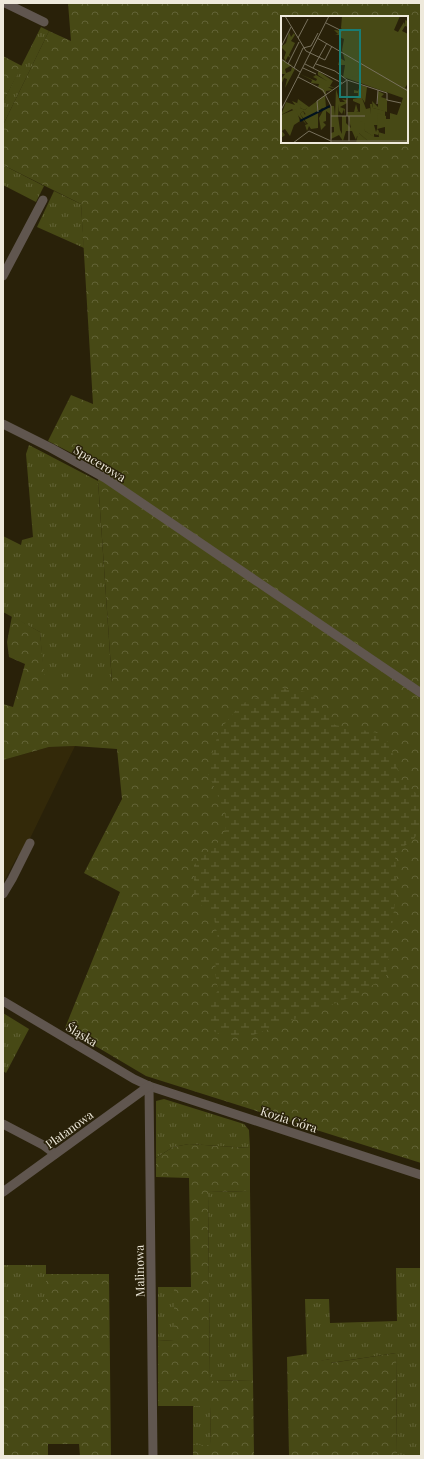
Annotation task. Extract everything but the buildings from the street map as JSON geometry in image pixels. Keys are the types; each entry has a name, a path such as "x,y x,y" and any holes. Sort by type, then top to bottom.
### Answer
{"street":[{"path":"5,3 44,22"},
{"path":"3,276 42,200"},
{"name":"Spacerowa","path":"3,424 51,448 105,478 421,693"},
{"path":"3,894 30,843"},
{"name":"Śląska","path":"3,1001 134,1079 149,1086"},
{"name":"Platanowa","path":"3,1192 149,1086"},
{"name":"Kozia Góra","path":"149,1086 421,1175"},
{"name":"Malinowa","path":"149,1086 153,1456"},
{"path":"3,1124 43,1145 55,1154"}],"shaded area":[{"path":"75,746 20,859 17,857 3,883 3,760 49,747"}],"green space":[{"path":"68,3 421,3 421,1163 146,1076 65,1028 120,892 84,873 122,799 117,749 75,746 49,747 3,760 3,704 13,707 25,664 9,657 7,642 12,616 40,632 45,682 112,682 97,466 48,441 71,395 93,404 81,204 3,165 3,125 49,31 71,41"},
{"path":"41,27 49,31 3,125 3,102"},
{"path":"3,56 22,66 3,102"},
{"path":"3,165 44,186 36,202 3,185"},
{"path":"54,191 81,204 84,248 37,227"},
{"path":"29,445 98,481 112,683 44,682 40,632 3,612 3,536 21,545 22,540 33,537 26,454"},
{"path":"282,688 311,693 335,725 378,733 390,744 401,781 421,797 421,828 414,839 395,853 397,885 386,977 354,996 248,1037 224,1037 210,1029 209,1005 218,990 215,972 218,939 214,918 194,898 194,865 226,835 225,812 207,771 219,731 241,704"},
{"path":"3,1013 29,1029 6,1073 3,1071"},
{"path":"164,1099 244,1124 249,1130 250,1148 189,1144 173,1147 156,1158 156,1101"},
{"path":"189,1144 250,1148 250,1191 208,1192 210,1381 253,1380 254,1456 193,1456 193,1445 211,1445 210,1406 158,1406 158,1341 174,1340 174,1287 191,1287 189,1178 156,1177 156,1158 173,1147"},
{"path":"250,1191 253,1380 210,1381 208,1192"},
{"path":"3,1265 46,1265 46,1300 3,1300"},
{"path":"396,1268 421,1268 421,1456 397,1456 396,1353 330,1363 330,1359 307,1364 305,1299 329,1299 330,1323 397,1321"},
{"path":"46,1274 109,1274 111,1456 80,1456 79,1444 48,1444 48,1456 3,1456 3,1300 46,1300"},
{"path":"158,1287 174,1287 174,1340 158,1341"},
{"path":"396,1353 397,1456 289,1456 287,1357 307,1354 307,1363 330,1359 331,1363"},
{"path":"193,1406 210,1406 211,1445 193,1445"}]}
